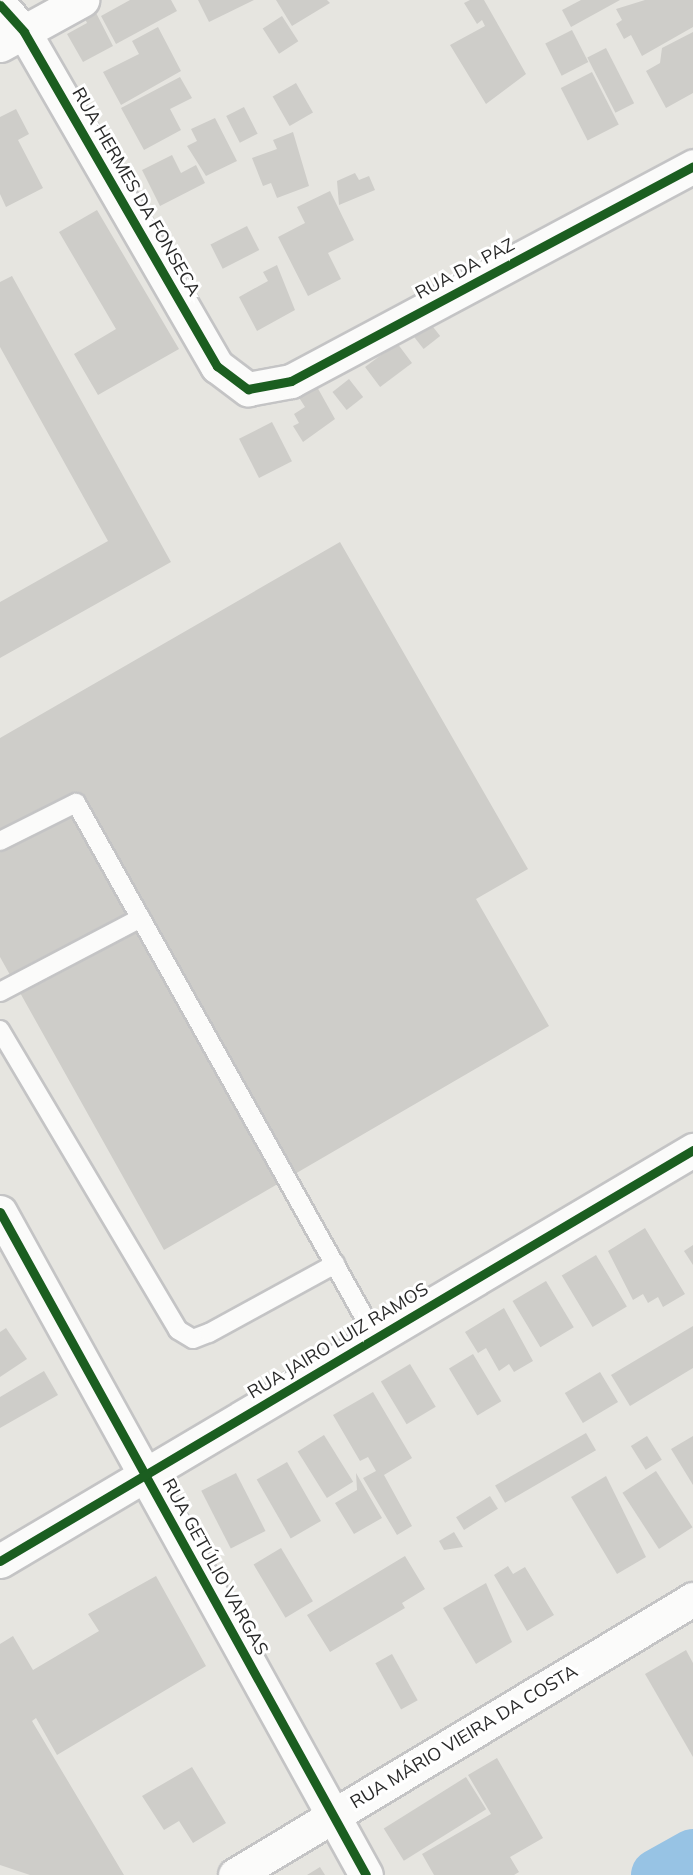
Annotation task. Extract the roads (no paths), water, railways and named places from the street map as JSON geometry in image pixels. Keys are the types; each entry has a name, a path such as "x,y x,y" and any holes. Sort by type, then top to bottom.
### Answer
{"street":[{"path":"12,38 82,0"},
{"name":"RUA HERMES DA FONSECA","path":"0,5 12,38 217,366 248,389"},
{"name":"RUA DA PAZ","path":"248,389 291,381 693,166"},
{"name":"RUA JAIRO LUIZ RAMOS","path":"0,1561 693,1150"},
{"name":"RUA GETÚLIO VARGAS","path":"0,1212 366,1875"},
{"name":"RUA MÁRIO VIEIRA DA COSTA","path":"235,1875 693,1599"}],"lane":[{"path":"0,841 76,803 376,1338"},
{"path":"0,992 141,918"},
{"path":"0,1030 178,1330 193,1339 209,1333 335,1264"}],"waterway":[{"path":"657,1875 693,1855"}]}
